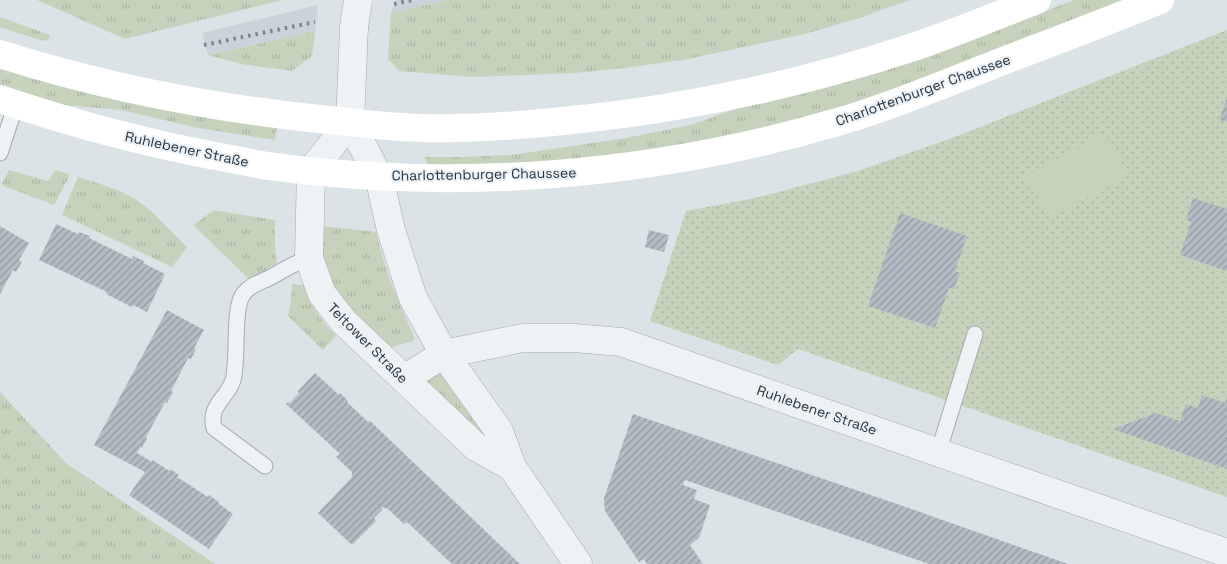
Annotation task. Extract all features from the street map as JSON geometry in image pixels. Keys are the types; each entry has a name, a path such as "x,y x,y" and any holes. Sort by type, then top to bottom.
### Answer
{"main road":[{"path":"0,54 151,94 280,115 427,128 516,126 615,117 703,101 854,65 961,30 1037,0"},
{"name":"Charlottenburger Chaussee","path":"380,176 493,177 567,174 623,168 724,150 834,123 920,94 1160,0"},
{"name":"Ruhlebener Straße","path":"8,101 154,144 267,166 380,176"}],"street":[{"path":"311,171 350,122 354,27 358,0"},
{"name":"Teltower Straße","path":"350,122 380,176 391,230 413,298 444,354 499,430 512,467 578,564"},
{"name":"Teltower Straße","path":"311,171 309,258 322,294 341,319 476,447 512,467"},
{"name":"Ruhlebener Straße","path":"404,379 444,354 524,338 574,338 621,342 1227,553"}],"lane":[{"path":"0,152 8,101"},
{"path":"265,466 214,428 213,412 232,382 236,365 235,347 240,303 244,293 255,284 297,262 309,258"},
{"path":"938,453 975,334"}],"shaded area":[{"path":"396,0 447,0 391,13"},
{"path":"318,5 315,31 208,55 202,33"}],"green space":[{"path":"37,0 282,0 125,39"},
{"path":"447,0 910,0 805,34 683,60 575,73 473,77 399,71 388,59 391,13"},
{"path":"1074,0 1127,0 838,111 672,149 548,163 428,167 425,157 511,155 626,138 691,125 741,107 932,56"},
{"path":"0,17 47,34 50,36 49,39 43,41 0,27"},
{"path":"1227,30 1227,497 798,349 778,365 650,321 686,211 755,198 858,171 952,138"},
{"path":"315,31 312,56 292,71 241,64 208,55"},
{"path":"0,67 277,127 275,140 198,128 121,110 65,105 0,85"},
{"path":"1105,133 1128,175 1049,218 1026,176"},
{"path":"9,170 48,181 56,170 70,175 54,205 1,185"},
{"path":"78,177 113,188 130,196 156,216 187,247 172,267 62,215"},
{"path":"214,210 275,220 277,263 250,280 193,225"},
{"path":"322,226 376,232 392,286 415,338 413,341 392,347 383,345 337,296 323,259"},
{"path":"292,284 303,285 317,312 336,336 323,350 288,316"},
{"path":"441,372 487,433 488,439 426,385 427,379"},
{"path":"0,392 66,463 215,564 0,564"}],"building":[{"path":"1227,98 1227,122 1219,120"},
{"path":"1193,198 1227,209 1227,271 1180,255 1191,222 1186,220"},
{"path":"900,213 967,236 955,271 960,273 954,289 949,288 935,328 868,306"},
{"path":"56,224 78,234 79,232 90,236 89,238 132,259 133,256 144,261 143,263 165,274 147,312 133,305 132,307 106,294 107,292 39,260"},
{"path":"0,226 29,243 19,260 22,262 16,272 13,270 0,294"},
{"path":"649,230 669,235 664,252 645,247"},
{"path":"167,310 204,330 194,348 196,349 191,359 188,358 171,391 173,392 167,403 165,402 142,448 140,447 137,453 152,462 153,460 169,471 170,469 179,475 177,477 208,497 209,495 233,514 209,549 129,495 145,472 94,445"},
{"path":"315,373 339,395 340,393 368,422 370,421 520,564 452,564 407,522 404,524 388,509 382,507 382,510 374,518 376,521 352,545 318,513 352,477 352,472 336,457 340,454 286,404 290,403 299,393 298,391"},
{"path":"1202,395 1225,403 1227,398 1227,469 1113,429 1156,413 1180,421 1186,404 1198,408"},
{"path":"633,414 1068,564 929,564 685,480 683,485 697,490 694,499 710,505 699,538 690,545 703,564 647,564 644,559 639,562 605,511 604,502"}],"railway":[{"path":"394,4 412,0"},
{"path":"204,45 315,22"}]}
